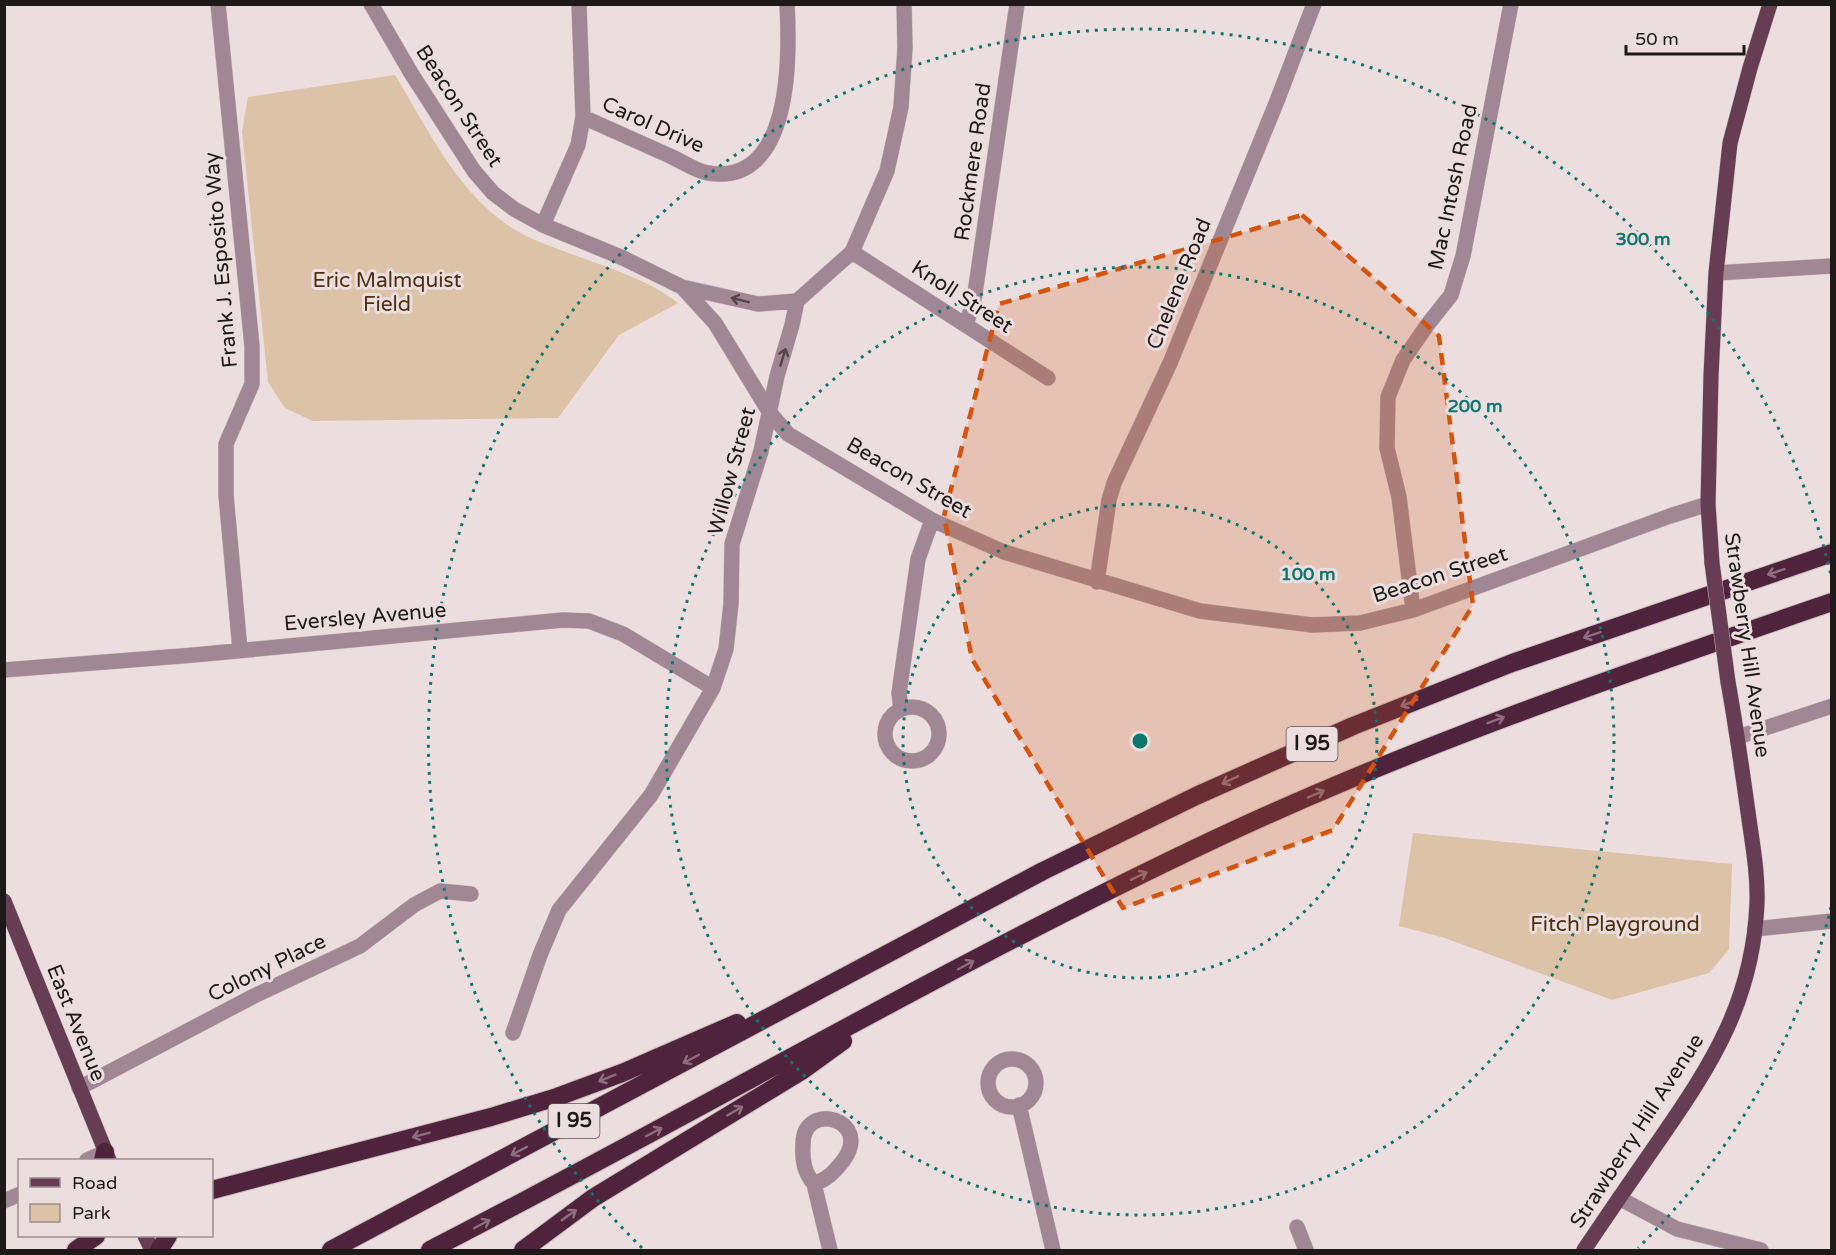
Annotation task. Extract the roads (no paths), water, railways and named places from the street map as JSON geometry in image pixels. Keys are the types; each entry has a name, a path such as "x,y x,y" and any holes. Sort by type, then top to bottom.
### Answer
{"highway":[{"name":"I 95","path":"331,1251 1093,845 1300,749 1512,663 1832,553"},
{"name":"I 95","path":"430,1251 1156,867 1342,783 1426,748 1564,695 1832,602"},
{"path":"213,1190 491,1117 556,1097 816,992"},
{"path":"523,1251 593,1198 803,1070 914,993"},
{"path":"213,1202 246,1185 284,1171"},
{"path":"69,1251 78,1237"},
{"path":"76,1251 95,1237"},
{"path":"159,1251 167,1237"}],"main road":[{"name":"Strawberry Hill Avenue","path":"1584,1251 1702,1077 1721,1043 1731,1022 1746,976 1755,928 1756,868 1712,563 1708,504 1716,273 1730,143 1770,4"},
{"name":"East Avenue","path":"4,901 106,1158"},
{"path":"145,1237 152,1251"}],"street":[{"name":"Frank J. Esposito Way","path":"218,4 252,346 252,384 226,444 226,495 240,650"},
{"name":"Beacon Street","path":"371,4 411,74 474,171 493,193 514,209 543,225 623,258 682,287 715,323 770,413 788,434 932,520 1004,552 1097,582 1200,611 1312,625 1360,623 1413,610 1708,504"},
{"path":"543,225 578,145 583,117 579,4"},
{"name":"Carol Drive","path":"583,117 706,173 729,173 749,165 763,152 781,116 787,78 787,4"},
{"path":"682,287 758,304 797,302 852,252 887,171 901,107 904,4"},
{"name":"Rockmere Road","path":"966,325 974,300 1017,4"},
{"name":"Chelene Road","path":"1097,582 1109,500 1114,483 1170,363 1278,101 1314,4"},
{"name":"Mac Intosh Road","path":"1413,610 1399,497 1387,448 1388,397 1403,360 1450,295 1457,276 1463,256 1511,4"},
{"name":"Knoll Street","path":"852,252 1048,378"},
{"path":"1716,273 1832,266"},
{"name":"Willow Street","path":"513,1033 558,910 651,795 713,688 726,649 731,604 732,544 761,451 777,376 797,302"},
{"path":"901,710 899,693 918,559 932,520"},
{"name":"Eversley Avenue","path":"4,670 563,620 589,621 623,634 713,688"},
{"path":"1738,737 1832,706"},
{"name":"Colony Place","path":"79,1088 255,996 360,946 414,905 440,891 471,894"},
{"path":"1755,928 1832,921"},
{"path":"1019,1106 1053,1251"},
{"path":"814,1184 830,1251"},
{"path":"4,1201 18,1195"},
{"path":"1619,1198 1677,1229 1761,1251"},
{"path":"1297,1227 1306,1251"}],"park label":[{"name":"Eric Malmquist Field","path":"387,292"},
{"name":"Fitch Playground","path":"1615,924"}]}
